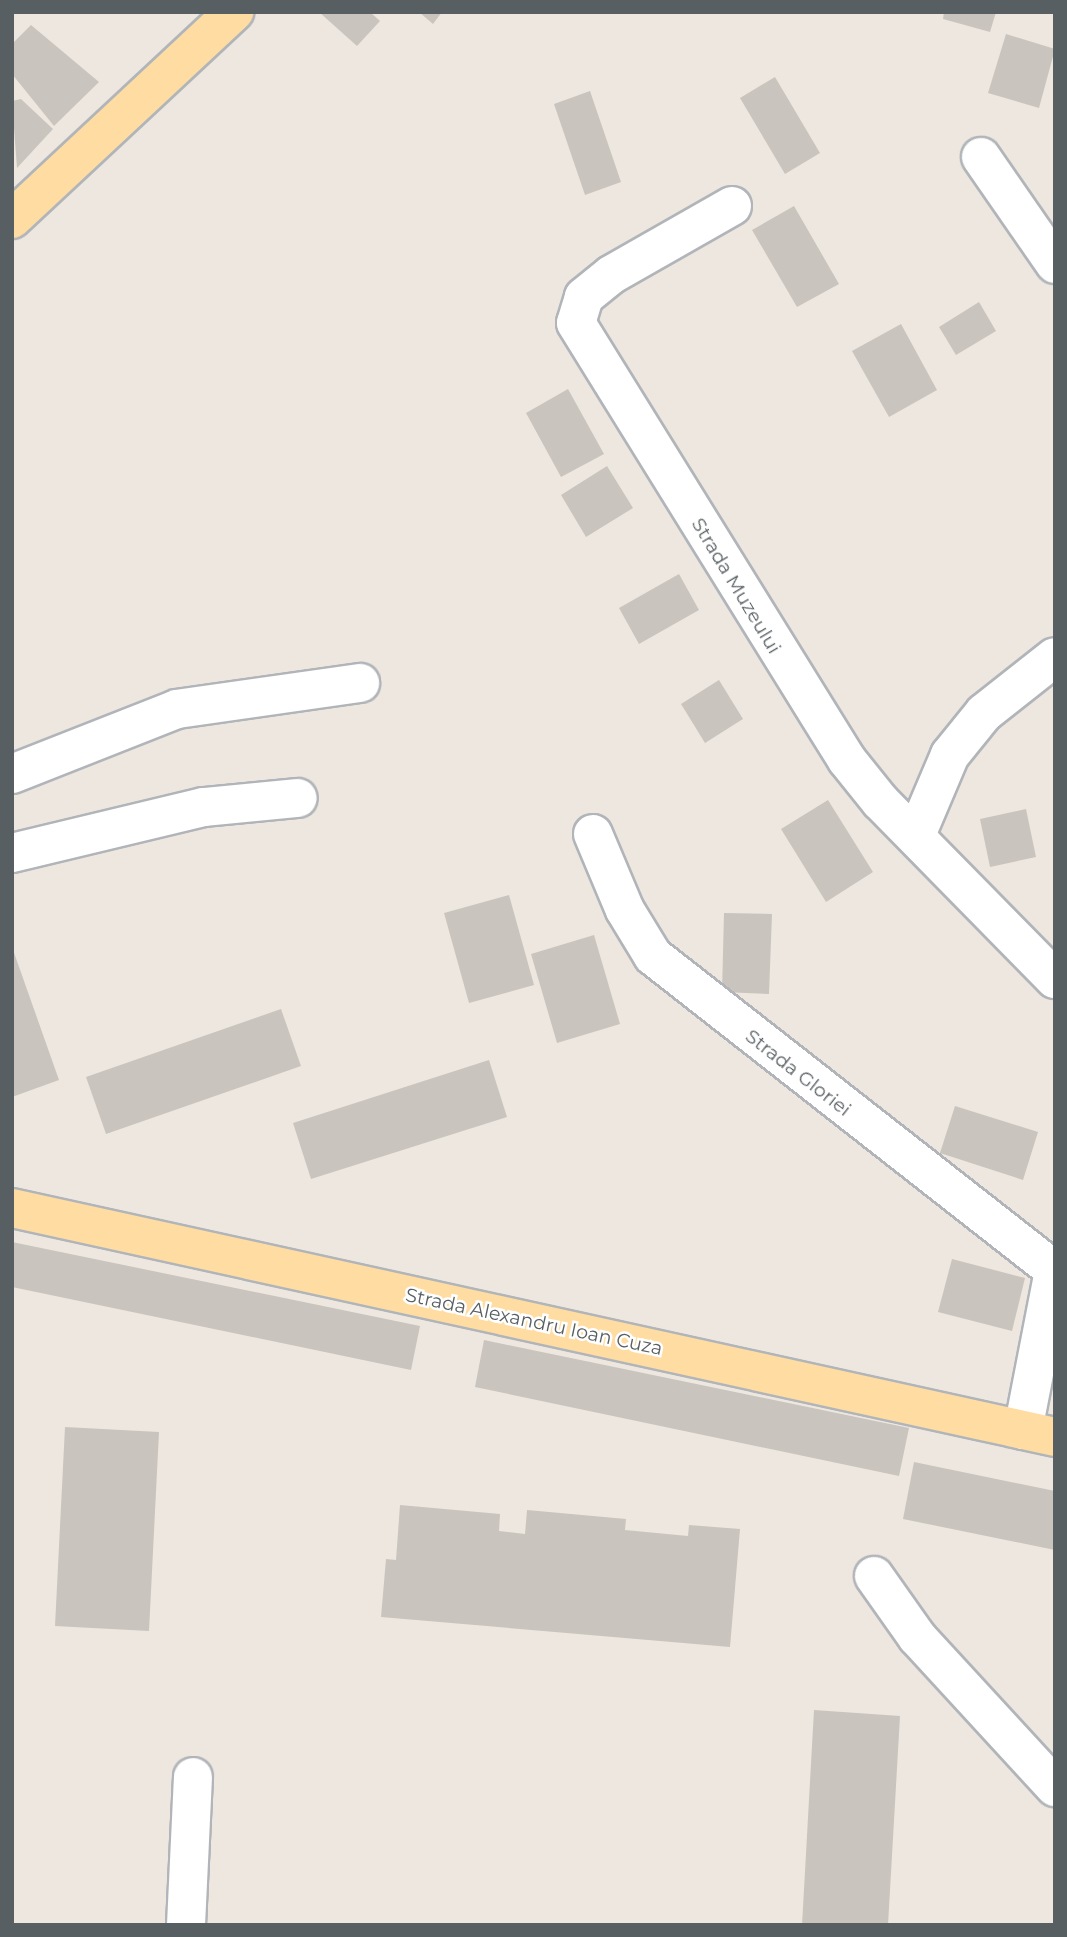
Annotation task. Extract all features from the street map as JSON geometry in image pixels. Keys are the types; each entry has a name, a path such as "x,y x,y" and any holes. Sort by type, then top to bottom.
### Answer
{"main road":[{"path":"12,219 234,12"},
{"name":"Strada Alexandru Ioan Cuza","path":"12,1208 1039,1434"}],"street":[{"path":"981,157 1055,264"},
{"name":"Strada Muzeului","path":"732,206 611,275 584,297 576,323 798,689 880,802 916,835 1055,979"},
{"path":"916,835 950,755 984,713 1055,657"},
{"path":"12,774 177,709 360,683"},
{"path":"12,853 204,807 298,798"},
{"name":"Strada Gloriei","path":"593,834 625,910 653,956 1054,1267"},
{"path":"1039,1434 1054,1267"},
{"path":"874,1576 917,1637 1055,1787"},
{"path":"186,1925 193,1777"}],"building":[{"path":"319,12 370,12 380,21 357,46"},
{"path":"419,12 442,12 433,24"},
{"path":"944,12 996,12 990,32 943,19"},
{"path":"31,25 99,82 54,126 12,74 12,44"},
{"path":"1006,34 1055,49 1039,108 988,93"},
{"path":"775,77 820,153 785,174 740,98"},
{"path":"590,91 621,182 585,195 554,104"},
{"path":"21,99 53,129 17,168 12,101"},
{"path":"794,206 839,284 797,307 752,230"},
{"path":"979,302 996,331 956,355 939,327"},
{"path":"901,324 937,390 889,417 852,351"},
{"path":"568,389 604,454 561,477 526,413"},
{"path":"607,466 633,508 586,537 561,495"},
{"path":"679,574 699,610 639,644 619,608"},
{"path":"719,680 743,719 705,743 681,704"},
{"path":"828,800 873,872 826,902 781,829"},
{"path":"1026,809 1036,857 990,867 980,819"},
{"path":"509,895 534,985 469,1003 444,913"},
{"path":"724,913 772,914 769,994 722,992"},
{"path":"594,935 620,1024 557,1043 531,954"},
{"path":"12,947 59,1080 12,1097"},
{"path":"281,1009 301,1066 106,1134 86,1077"},
{"path":"489,1060 507,1117 311,1179 293,1123"},
{"path":"955,1106 1038,1132 1023,1180 940,1153"},
{"path":"12,1242 420,1326 411,1370 12,1287"},
{"path":"952,1259 1025,1278 1012,1331 938,1312"},
{"path":"484,1340 909,1428 899,1476 475,1387"},
{"path":"65,1427 159,1432 149,1631 55,1626"},
{"path":"914,1462 1055,1491 1055,1550 903,1519"},
{"path":"400,1505 500,1514 499,1531 525,1534 527,1510 626,1519 625,1530 688,1536 689,1525 740,1529 730,1647 381,1617 386,1559 396,1560"},
{"path":"814,1710 900,1716 888,1925 802,1925"}]}
